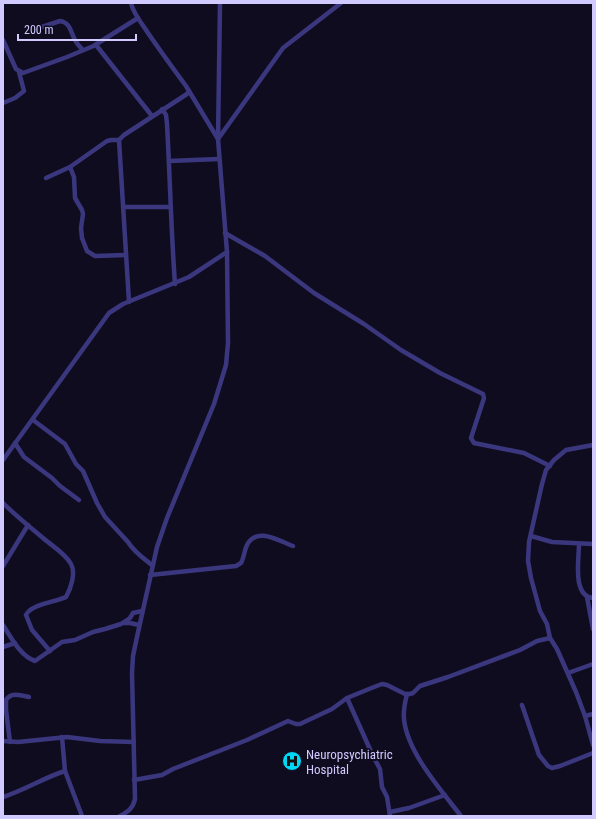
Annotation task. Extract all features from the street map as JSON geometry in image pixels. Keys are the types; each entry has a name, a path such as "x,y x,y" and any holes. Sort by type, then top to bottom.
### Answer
{"street":[{"path":"131,3 132,8 138,18 186,86 218,139"},
{"path":"120,816 129,811 133,806 135,799 132,673 133,656 152,565 167,518 214,404 226,365 228,343 227,252 218,139 220,3"},
{"path":"218,139 284,48 341,3"},
{"path":"19,72 23,73 83,50 94,45 138,18"},
{"path":"36,29 60,21 64,22 68,24 77,45 83,50"},
{"path":"3,40 16,69 19,72 24,91 16,98 3,103"},
{"path":"94,45 98,46 118,74 152,116"},
{"path":"129,302 119,140 120,137 187,94 189,91"},
{"path":"162,109 166,115 167,124 175,284"},
{"path":"46,178 70,167 106,141 119,140"},
{"path":"169,161 219,159"},
{"path":"70,167 74,177 75,198 83,214 81,228 82,238 87,251 95,256 126,255"},
{"path":"123,207 171,207"},
{"path":"225,233 265,256 314,293 364,324 401,350 483,394 484,398 471,438 474,443 524,453 550,466"},
{"path":"3,460 114,308 175,284 200,271 227,252"},
{"path":"33,420 65,444 73,459 83,471 97,504 105,518 138,554 152,565"},
{"path":"16,443 24,456 79,500"},
{"path":"593,445 566,450 554,460 546,470 531,536 528,561 540,611 547,624 550,638 568,673 585,716 593,745"},
{"path":"3,504 67,558 71,564 73,572 69,592 66,597 33,608 26,614 32,630 50,651"},
{"path":"3,566 28,525"},
{"path":"150,575 236,566 241,563 248,544 258,536 271,536 293,546"},
{"path":"531,536 552,542 593,544"},
{"path":"579,544 579,585 582,592 587,597 593,629"},
{"path":"587,597 593,598"},
{"path":"121,624 130,618 133,613 142,611"},
{"path":"3,625 26,656 35,662 62,642 75,640 93,632 121,624 130,623 139,625"},
{"path":"134,780 162,775 173,769 247,740 288,721 300,724 332,709 347,698 384,684 407,694 414,693 420,686 448,677 537,641 550,638"},
{"path":"3,647 15,643"},
{"path":"568,673 593,664"},
{"path":"10,742 6,700 11,695 16,694 29,697"},
{"path":"407,694 404,706 404,717 408,737 418,755 461,816"},
{"path":"347,698 380,769 382,787 387,797 390,814 445,795"},
{"path":"522,705 539,755 548,766 555,768 593,753"},
{"path":"585,716 593,714"},
{"path":"62,737 65,771 82,816"},
{"path":"3,741 10,742 75,737 100,741 134,742"},
{"path":"3,797 65,771"}],"place":[{"name":"Neuropsychiatric Hospital","path":"292,761"}]}
